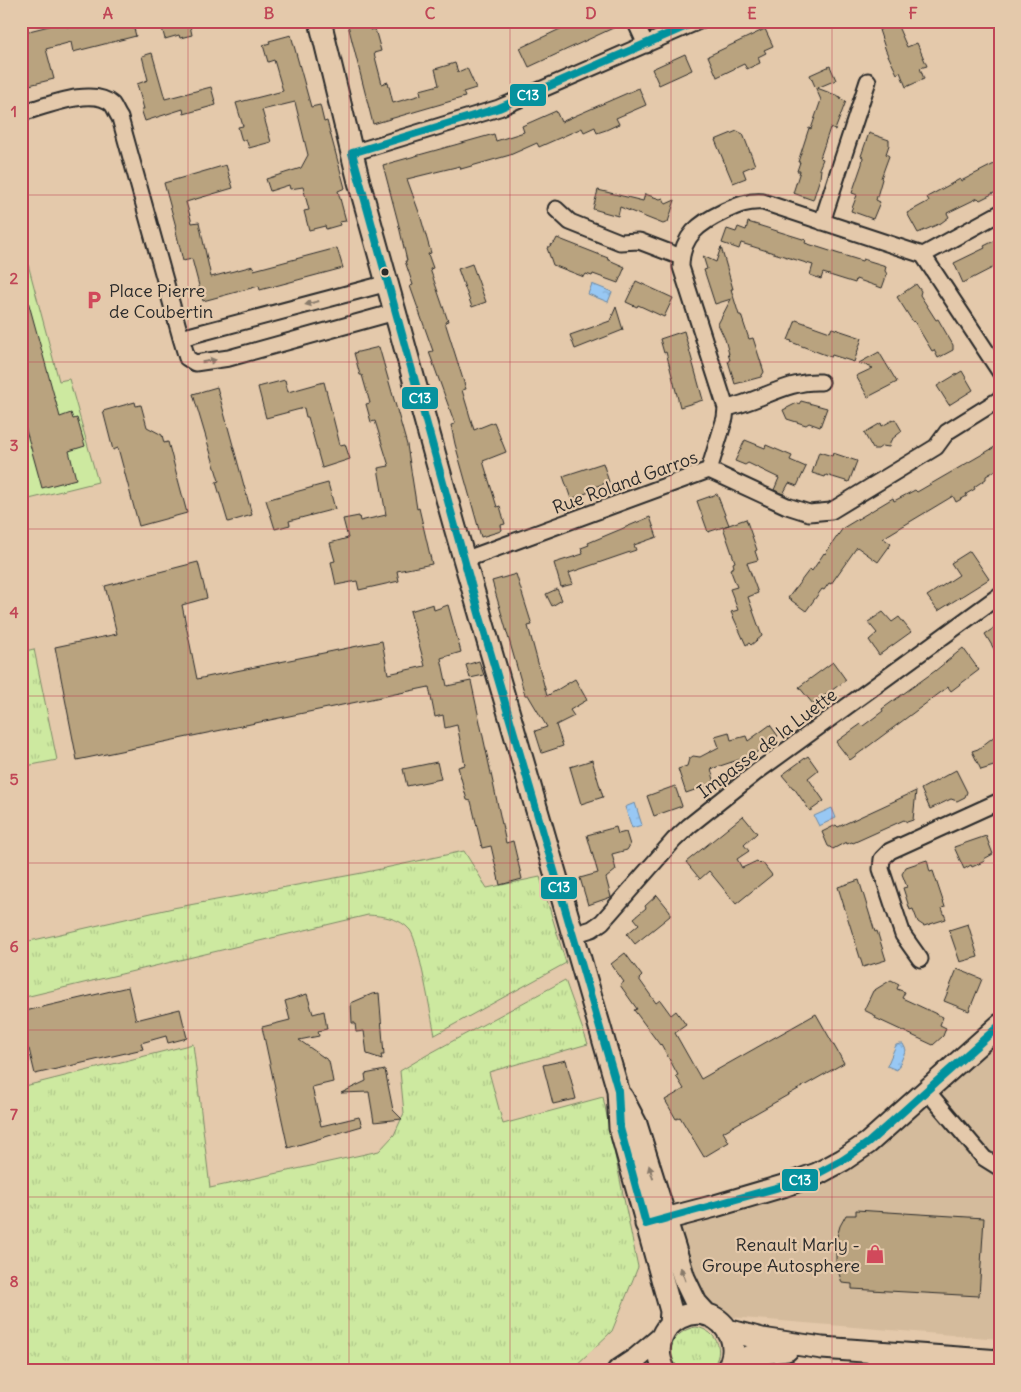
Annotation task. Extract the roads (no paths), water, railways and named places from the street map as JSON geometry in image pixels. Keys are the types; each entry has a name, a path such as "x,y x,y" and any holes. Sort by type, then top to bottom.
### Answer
{"street":[{"path":"320,21 352,153 464,560 618,1090 636,1124 656,1222 670,1311 659,1349 660,1360 665,1371"},
{"path":"635,21 646,45"},
{"path":"352,153 499,108 699,21"},
{"path":"822,222 868,81"},
{"path":"21,113 85,96 101,98 112,105 120,118 187,358 195,364 229,358 395,312"},
{"path":"709,470 725,418 726,408 681,267 681,257 687,241 700,224 740,204 751,201 763,202 923,255 1000,372"},
{"path":"556,209 570,222 620,242 639,241 681,257"},
{"path":"923,255 1000,213"},
{"path":"181,338 388,283"},
{"path":"726,408 737,406 793,384 809,381 821,382"},
{"name":"Rue Roland Garros","path":"464,560 709,470 800,511 809,513 831,511 936,447 947,432 1000,399"},
{"name":"Impasse de la Luette","path":"573,935 602,922 674,840 758,771 1000,595"},
{"path":"920,959 903,935 881,869 882,859 890,851 1000,801"},
{"path":"656,1222 732,1201 817,1174 843,1160 868,1143 1000,1025"},
{"path":"927,1091 984,1158 1000,1168"},
{"path":"656,1222 696,1303 708,1315"},
{"path":"618,1371 636,1359 677,1318 686,1314 697,1313 708,1315 718,1320 727,1330 732,1341 733,1353 728,1368"},
{"path":"727,1330 762,1339 822,1348 1000,1361"},
{"path":"728,1368 755,1354 775,1350 822,1348"}],"water":[{"path":"592,284 612,292 608,302 588,294"},
{"path":"635,803 642,825 632,828 625,807"},
{"path":"832,808 836,818 819,826 814,816"},
{"path":"903,1044 906,1050 897,1070 887,1066 896,1045"}],"place":[{"name":"Place Pierre de Coubertin","path":"94,300"},
{"name":"Renault Marly - Groupe Autosphere","path":"875,1254"}]}
